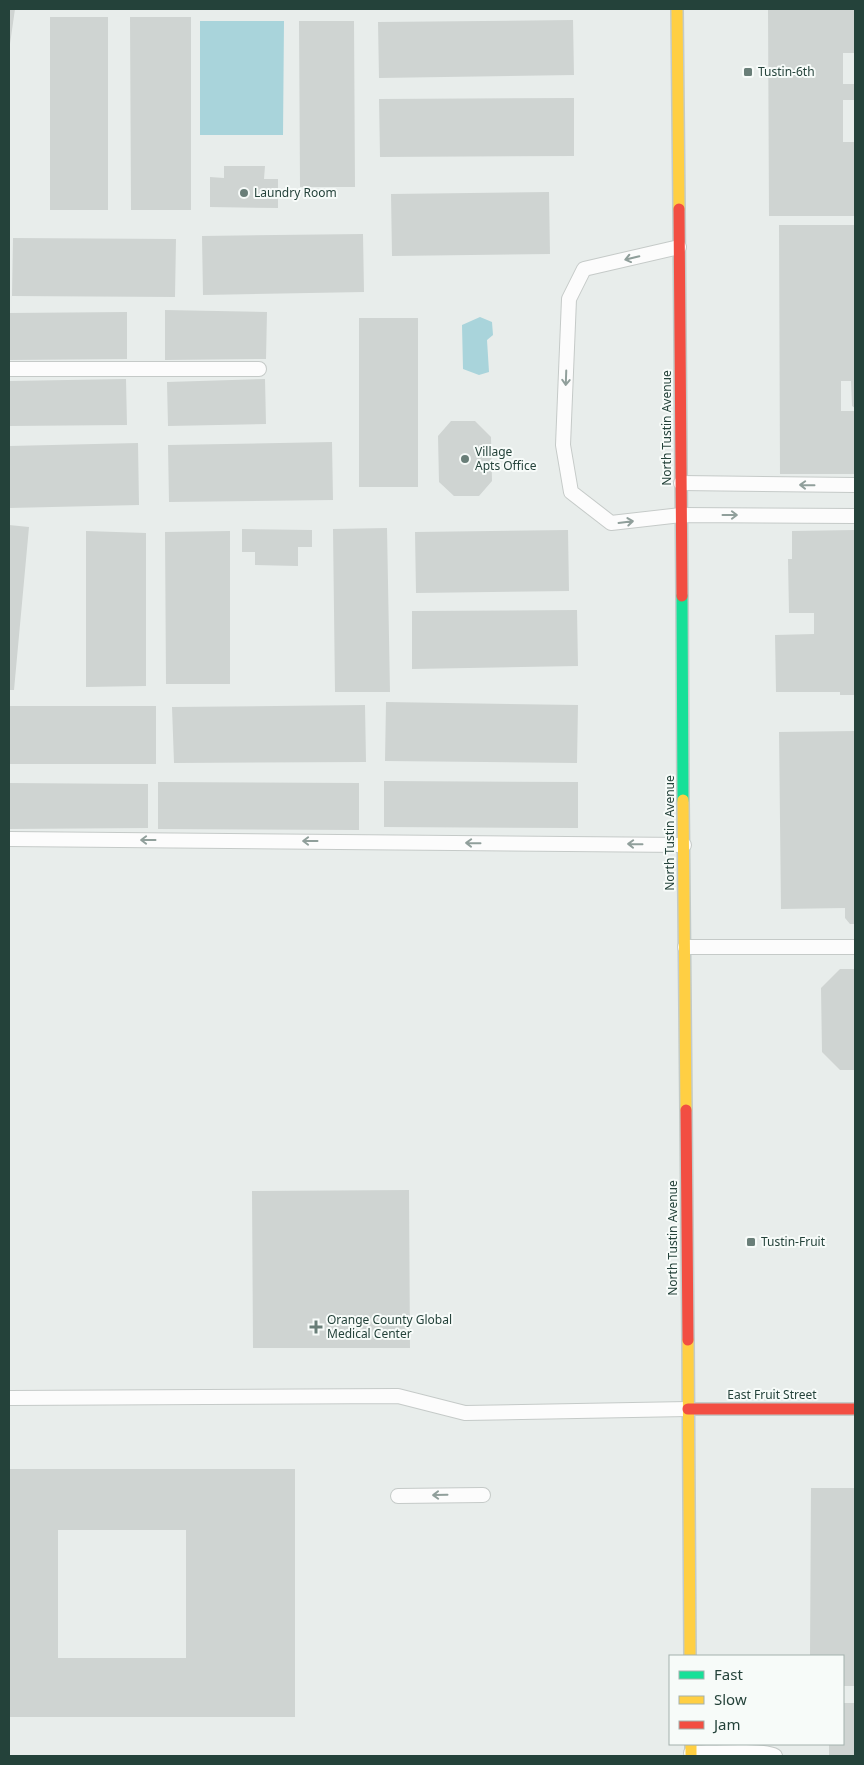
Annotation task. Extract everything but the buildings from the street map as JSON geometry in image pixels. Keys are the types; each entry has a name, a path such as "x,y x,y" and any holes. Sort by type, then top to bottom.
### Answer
{"main road":[{"name":"North Tustin Avenue","path":"677,9 690,1655"},
{"name":"East Fruit Street","path":"688,1409 855,1409"}],"lane":[{"path":"679,247 584,268 569,299 563,445 571,492 611,523 681,515 855,516"},
{"path":"9,369 259,369"},
{"path":"681,484 855,486"},
{"path":"9,839 684,845"},
{"path":"685,948 855,947"},
{"path":"9,1398 398,1396 465,1413 688,1409"},
{"path":"398,1496 483,1494"},
{"path":"691,1751 756,1752 775,1756"}],"water":[{"path":"200,21 284,21 283,135 200,135"},
{"path":"480,317 492,322 493,335 487,340 489,372 479,375 463,369 462,325"}],"traffic: fast":[{"path":"682,596 683,800"}],"traffic: slow":[{"path":"677,9 679,209"},
{"path":"683,800 686,1110"},
{"path":"688,1340 690,1655"},
{"path":"691,1745 691,1756"}],"traffic: jam":[{"path":"679,209 682,596"},
{"path":"686,1110 688,1340"},
{"path":"688,1409 855,1409"}],"place":[{"name":"Tustin-6th","path":"748,72"},
{"name":"Laundry Room","path":"244,193"},
{"name":"Village Apts Office","path":"465,459"},
{"name":"Tustin-Fruit","path":"751,1242"},
{"name":"Orange County Global Medical Center","path":"316,1327"}]}
